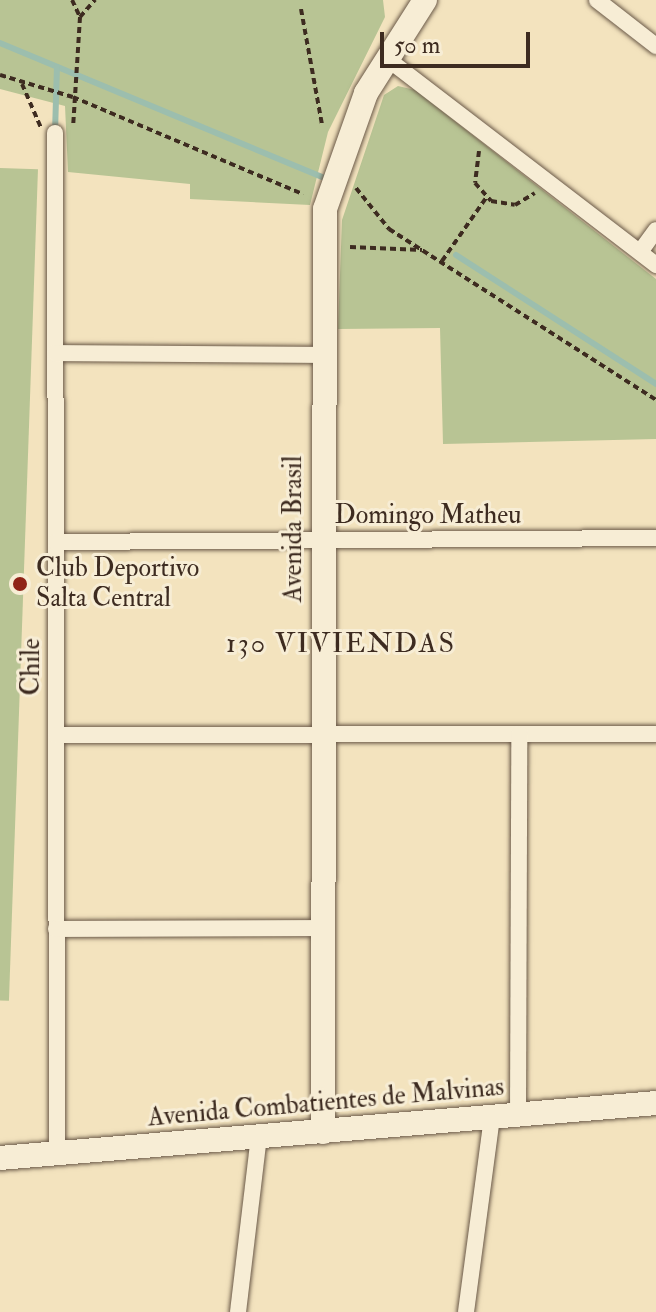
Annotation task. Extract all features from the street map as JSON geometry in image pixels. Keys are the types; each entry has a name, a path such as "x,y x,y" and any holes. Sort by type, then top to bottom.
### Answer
{"street":[{"name":"Avenida Brasil","path":"323,1132 322,355 325,209 349,133 385,57 425,0"},
{"path":"597,0 656,46"},
{"path":"385,57 656,265"},
{"name":"Chile","path":"55,133 57,1153"},
{"path":"640,252 656,230"},
{"path":"55,353 322,355"},
{"name":"Domingo Matheu","path":"56,542 656,538"},
{"path":"518,1115 519,734"},
{"path":"56,735 656,734"},
{"path":"56,929 323,928"},
{"name":"Avenida Combatientes de Malvinas","path":"0,1158 656,1103"},
{"path":"466,1312 492,1118"},
{"path":"238,1312 259,1136"}],"path":[{"path":"72,0 80,17 77,65 72,83"},
{"path":"80,17 95,0"},
{"path":"301,9 322,125"},
{"path":"0,75 45,93 73,97 303,194"},
{"path":"480,149 472,172 486,198 515,205 536,193"},
{"path":"356,188 371,215 656,400"},
{"path":"442,261 486,198"},
{"path":"350,247 424,250"}],"green space":[{"path":"0,0 383,0 385,17 328,132 310,205 190,199 190,184 68,172 65,106 0,89"},
{"path":"398,86 415,90 656,279 656,439 443,444 440,328 338,329 342,220 384,95"},
{"path":"0,168 38,169 9,1001 0,1001"}],"waterway":[{"path":"0,43 329,180"},
{"path":"55,133 57,67"},
{"path":"456,255 656,384"}],"place":[{"name":"Club Deportivo Salta Central","path":"20,584"}],"district":[{"name":"130 VIVIENDAS","path":"341,644"}]}
